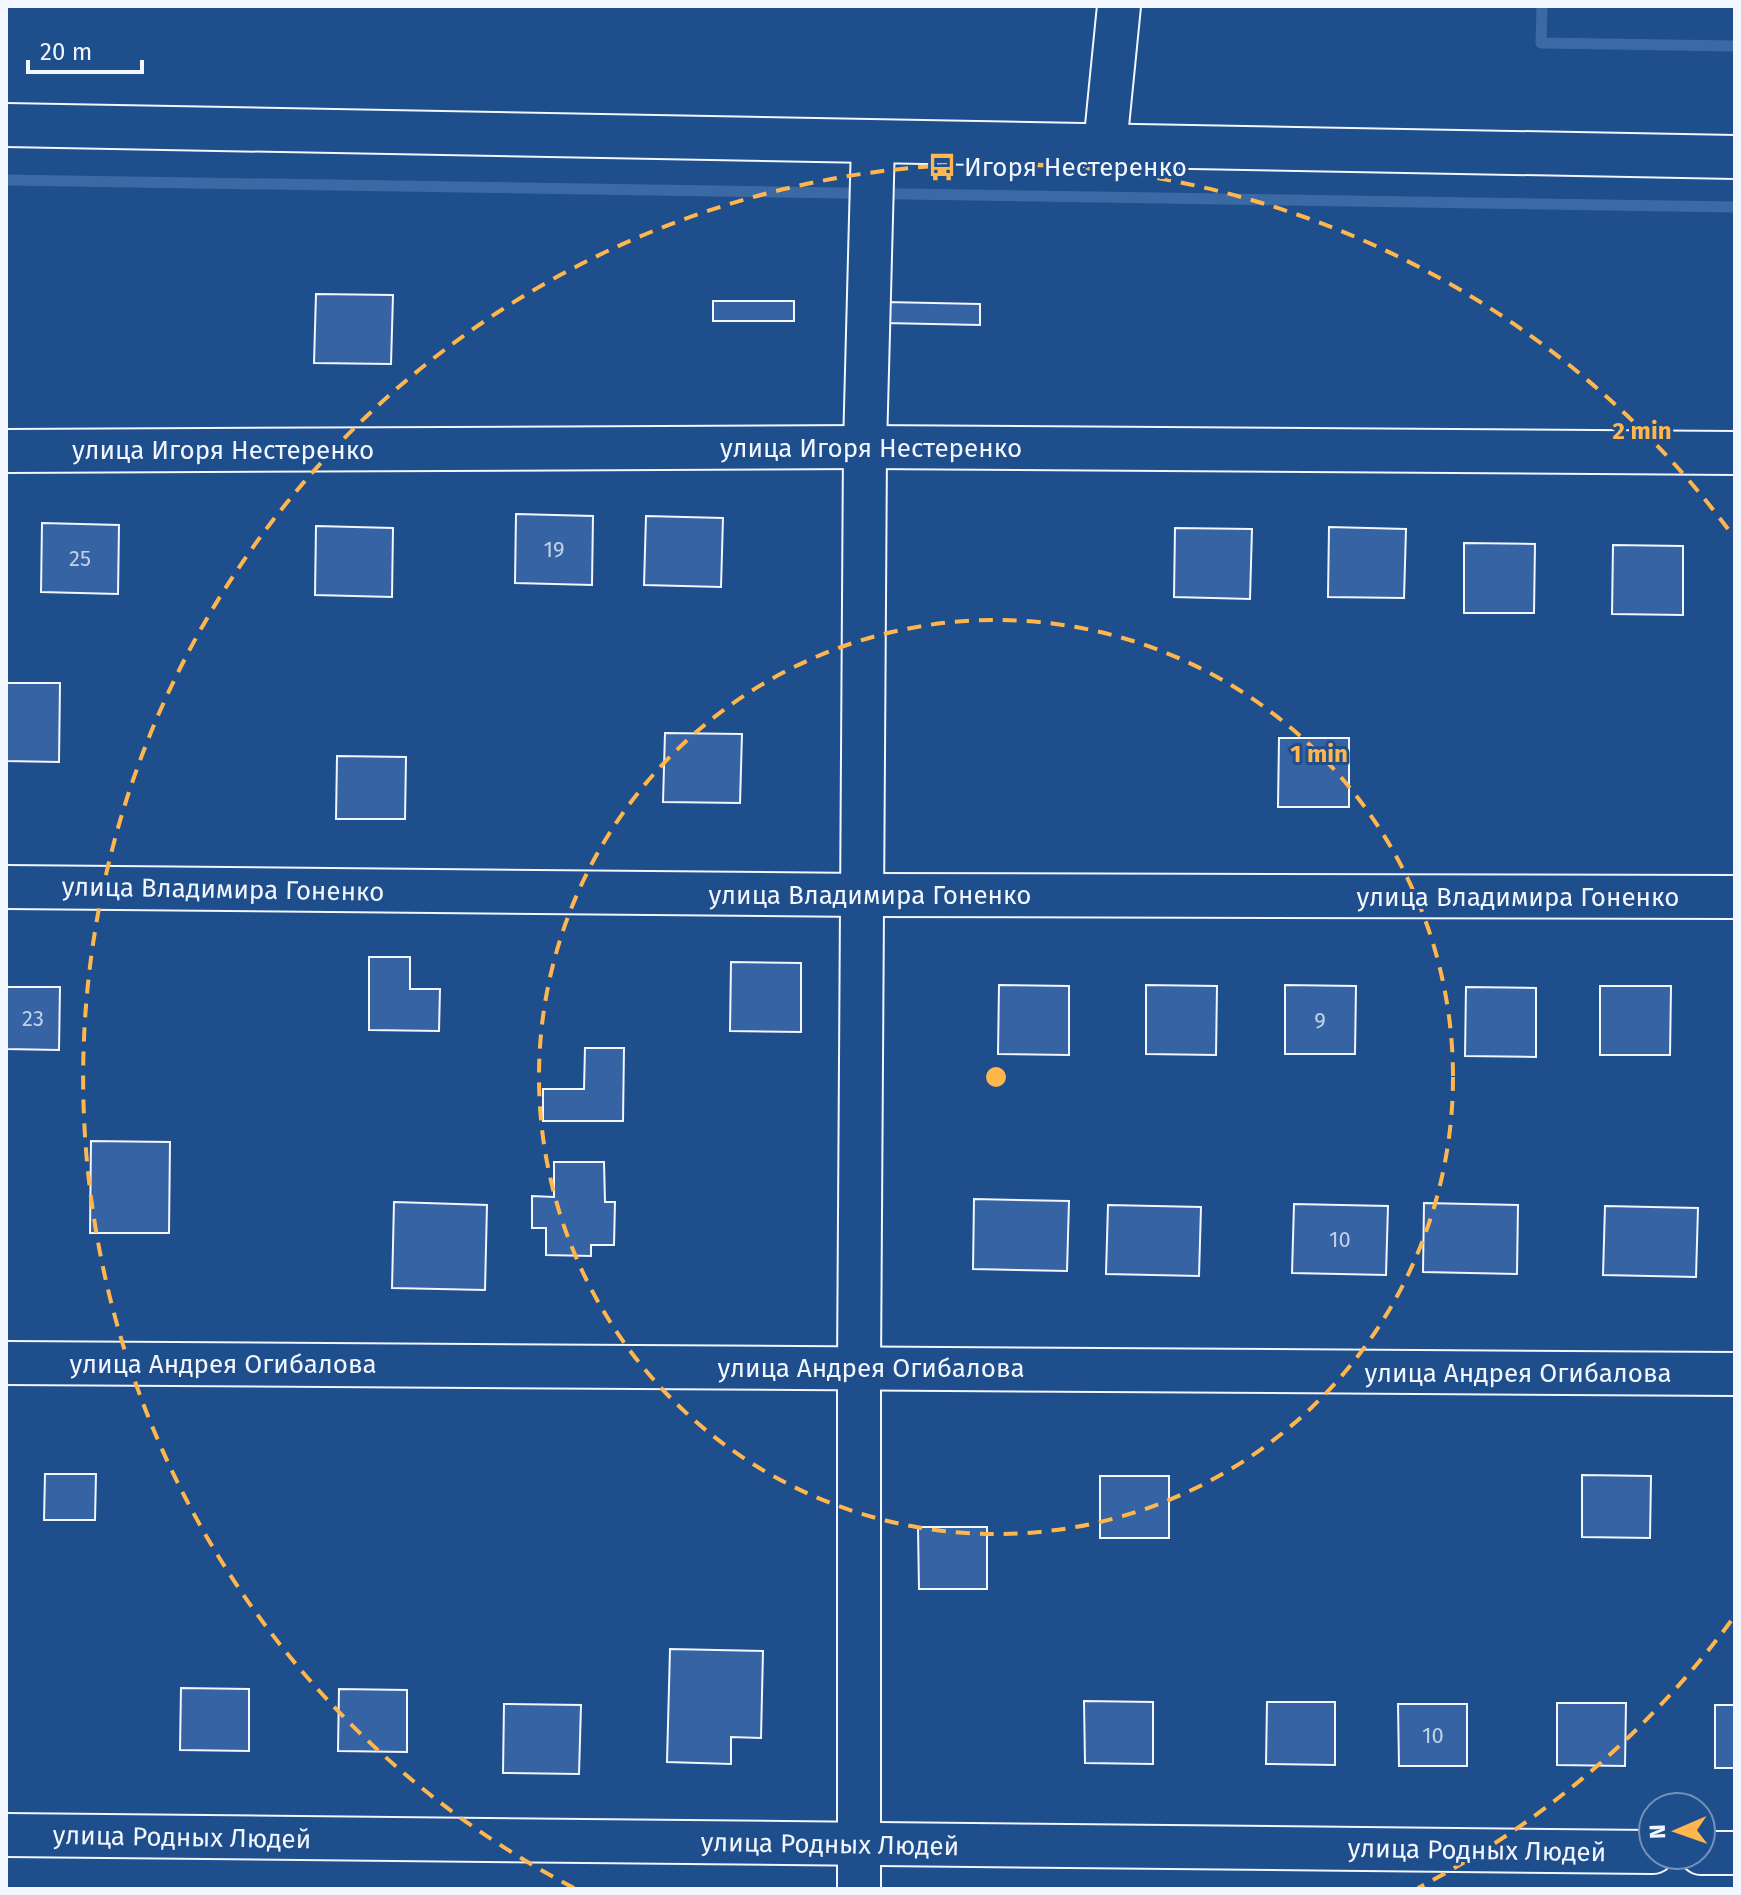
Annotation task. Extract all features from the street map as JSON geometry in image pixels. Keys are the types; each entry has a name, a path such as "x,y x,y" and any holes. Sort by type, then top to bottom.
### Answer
{"street":[{"path":"1105,146 1119,6"},
{"path":"6,125 1735,157"},
{"path":"859,1889 865,447 873,142"},
{"name":"улица Игоря Нестеренко","path":"6,451 865,447 1735,453"},
{"name":"улица Владимира Гоненко","path":"6,887 863,895 1735,897"},
{"name":"улица Андрея Огибалова","path":"6,1363 1735,1374"},
{"name":"улица Родных Людей","path":"6,1835 1637,1852"}],"building":[{"path":"316,294 393,295 391,364 314,363"},
{"path":"713,301 794,301 794,321 713,321"},
{"path":"885,302 980,304 980,325 884,323"},
{"path":"516,514 593,516 592,585 515,583"},
{"path":"646,516 723,518 721,587 644,585"},
{"path":"42,523 119,525 118,594 41,592"},
{"path":"316,526 393,528 392,597 315,595"},
{"path":"1329,527 1406,529 1404,598 1328,597"},
{"path":"1175,528 1252,529 1250,599 1174,597"},
{"path":"1464,543 1535,544 1534,613 1464,613"},
{"path":"1613,545 1683,546 1683,615 1612,614"},
{"path":"6,683 60,683 59,762 6,761"},
{"path":"665,733 742,734 740,803 663,802"},
{"path":"1279,738 1349,738 1349,807 1278,807"},
{"path":"337,756 406,757 405,819 336,819"},
{"path":"369,957 410,957 410,989 440,989 439,1031 369,1030"},
{"path":"731,962 801,963 801,1032 730,1031"},
{"path":"999,985 1069,986 1069,1055 998,1054"},
{"path":"1146,985 1217,986 1216,1055 1146,1054"},
{"path":"1285,985 1356,986 1355,1054 1285,1054"},
{"path":"1600,986 1671,986 1670,1055 1600,1055"},
{"path":"6,987 60,987 59,1050 6,1049"},
{"path":"1466,987 1536,988 1536,1057 1465,1056"},
{"path":"585,1048 624,1048 623,1121 543,1121 543,1089 584,1089"},
{"path":"91,1141 170,1142 169,1233 90,1233"},
{"path":"554,1162 604,1162 605,1202 615,1202 614,1245 591,1245 591,1256 546,1255 546,1228 532,1228 532,1196 554,1197"},
{"path":"974,1199 1069,1201 1067,1271 973,1269"},
{"path":"394,1202 487,1205 485,1290 392,1288"},
{"path":"1424,1203 1518,1205 1517,1274 1423,1272"},
{"path":"1294,1204 1388,1206 1386,1275 1292,1273"},
{"path":"1108,1205 1201,1207 1199,1276 1106,1274"},
{"path":"1605,1206 1698,1208 1696,1277 1603,1275"},
{"path":"45,1474 96,1474 95,1520 44,1520"},
{"path":"1582,1475 1651,1476 1650,1538 1582,1537"},
{"path":"1100,1476 1169,1476 1169,1538 1100,1538"},
{"path":"918,1527 987,1527 987,1589 919,1589"},
{"path":"670,1649 763,1651 761,1738 731,1737 731,1764 667,1762"},
{"path":"181,1688 249,1689 249,1751 180,1750"},
{"path":"339,1689 407,1690 407,1752 338,1751"},
{"path":"1084,1701 1153,1702 1153,1764 1085,1763"},
{"path":"1267,1702 1335,1702 1335,1765 1266,1764"},
{"path":"1557,1703 1626,1703 1625,1766 1557,1765"},
{"path":"504,1704 581,1705 579,1774 503,1773"},
{"path":"1398,1704 1467,1704 1467,1766 1399,1766"},
{"path":"1715,1705 1735,1705 1735,1768 1715,1768"}],"waterway":[{"path":"1542,6 1541,43 1735,46"},
{"path":"6,180 1735,207"}],"place":[{"name":"Игоря Нестеренко","path":"942,167"}]}
